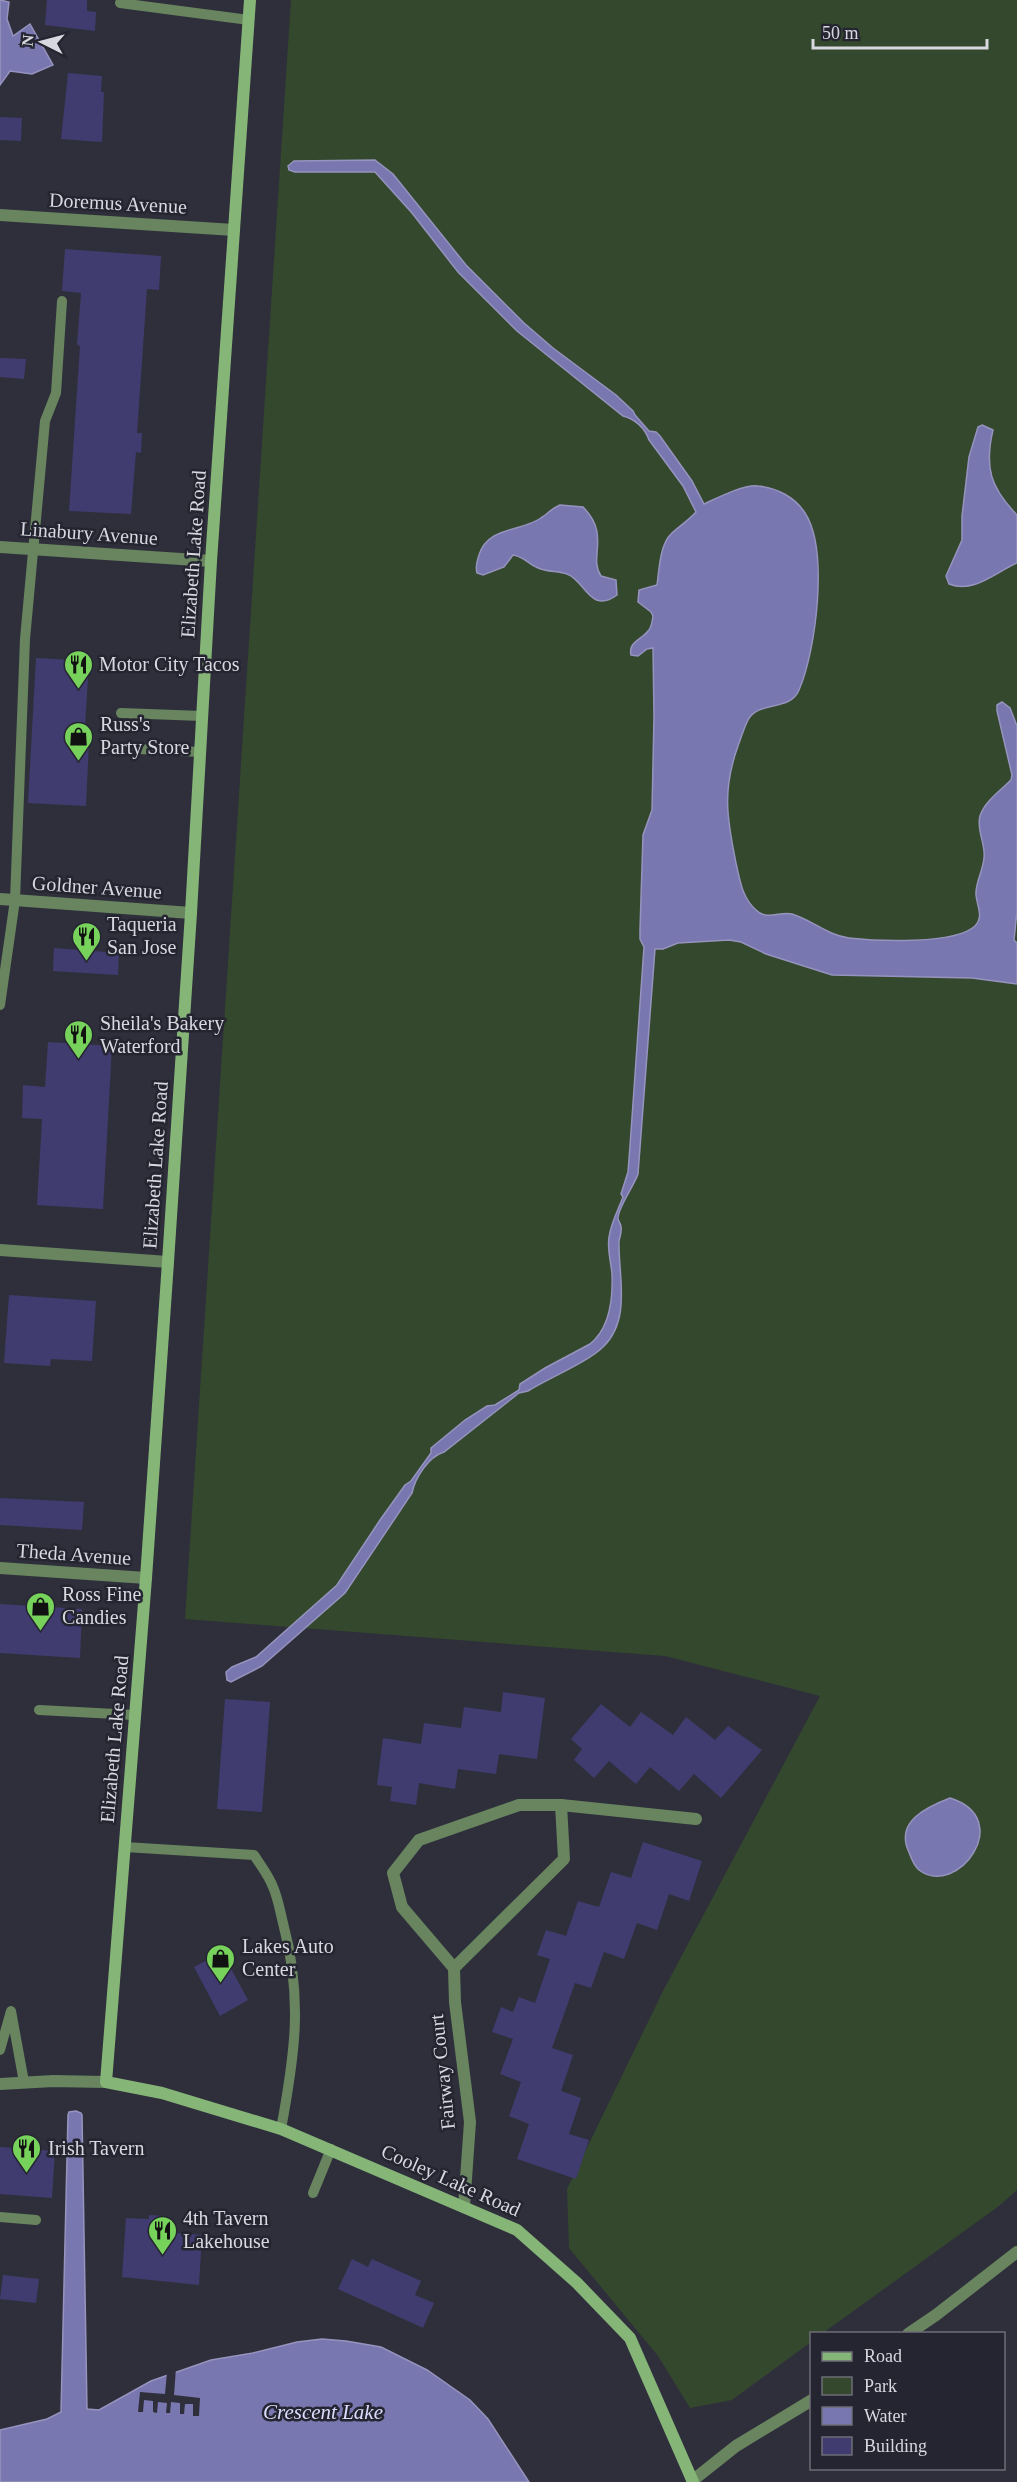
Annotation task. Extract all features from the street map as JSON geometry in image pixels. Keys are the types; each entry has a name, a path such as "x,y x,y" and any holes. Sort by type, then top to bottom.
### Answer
{"main road":[{"name":"Elizabeth Lake Road","path":"106,2082 146,1578 168,1262 211,561 250,0"},
{"name":"Cooley Lake Road","path":"106,2082 162,2093 281,2129 517,2230 577,2283 630,2338 693,2481"}],"street":[{"name":"Doremus Avenue","path":"0,215 234,230"},
{"name":"Linabury Avenue","path":"0,547 211,561"},
{"name":"Goldner Avenue","path":"0,899 191,913"},
{"path":"0,1250 168,1262"},
{"name":"Theda Avenue","path":"0,1568 146,1578"},
{"path":"561,1805 564,1859 454,1968 402,1907 393,1873 419,1840 519,1805 561,1805 696,1819"},
{"name":"Fairway Court","path":"454,1968 455,2002 470,2122 464,2207"},
{"path":"0,2084 106,2082"},
{"path":"911,2332 1017,2252"},
{"path":"693,2481 736,2446 810,2401"}],"lane":[{"path":"120,3 249,20"},
{"path":"0,1005 15,900 25,639 45,421 56,393 62,301"},
{"path":"121,713 202,716"},
{"path":"119,748 201,752"},
{"path":"39,1710 135,1715"},
{"path":"125,1848 254,1855 274,1888 293,1967 297,2019 293,2065 281,2129"},
{"path":"0,2050 11,2011 24,2082"},
{"path":"313,2193 331,2149"},
{"path":"0,2217 36,2220"}],"green space":[{"path":"291,0 1017,0 1017,2190 999,2206 824,2332 810,2332 810,2343 732,2400 690,2408 658,2356 569,2248 567,2189 664,1989 820,1696 665,1656 185,1619"}],"water":[{"path":"0,0 9,2 7,19 13,36 30,24 53,65 32,74 10,71 0,85"},
{"path":"375,160 393,174 466,265 524,323 553,348 616,395 649,431 656,432 660,436 692,481 704,504 738,489 758,486 785,494 805,513 817,551 818,575 815,627 805,673 795,697 782,704 759,710 748,720 733,762 728,791 728,818 739,876 748,900 756,910 765,915 792,914 834,934 861,939 895,941 933,939 965,932 975,926 980,915 976,890 984,858 979,826 980,816 989,801 1011,780 1012,775 997,705 1002,702 1010,708 1017,726 1017,911 1014,940 1017,943 1017,984 972,978 832,975 766,954 741,942 729,940 678,943 663,949 655,949 638,1174 618,1215 621,1225 619,1241 622,1296 618,1323 612,1336 603,1347 588,1358 528,1391 519,1393 444,1452 433,1458 423,1469 412,1493 345,1593 262,1666 231,1682 227,1680 226,1672 256,1657 337,1585 380,1520 431,1453 431,1448 465,1420 519,1390 520,1384 590,1344 602,1330 606,1321 611,1302 612,1283 609,1237 623,1197 621,1194 628,1172 644,947 640,939 643,835 652,810 653,648 647,649 638,656 631,655 631,647 652,624 651,612 638,602 639,590 657,585 667,538 696,512 683,486 642,428 632,419 623,416 517,331 458,272 412,213 375,172 295,172 289,170 288,166 294,161"},
{"path":"982,425 993,430 989,456 992,477 1001,496 1017,515 1017,563 984,581 958,586 949,584 946,576 962,540 962,516 969,457 978,427"},
{"path":"560,505 583,507 591,517 598,536 598,569 601,576 616,580 617,595 608,600 594,599 573,577 541,569 513,555 504,567 483,575 477,573 479,555 483,546 490,539 497,534 533,522"},
{"path":"950,1798 969,1808 979,1822 979,1838 974,1853 963,1866 949,1874 934,1876 919,1870 914,1863 905,1840 906,1831 916,1816"},
{"name":"Crescent Lake","path":"76,2111 82,2115 87,2409 99,2410 151,2381 211,2360 297,2342 322,2339 346,2341 381,2347 427,2370 470,2400 488,2419 529,2482 0,2482 0,2430 47,2419 61,2412 68,2115 69,2112"}],"pier":[{"path":"176,2368 174,2395 200,2398 199,2416 193,2416 193,2404 185,2404 184,2414 180,2414 180,2403 171,2402 170,2413 166,2413 167,2403 158,2402 157,2413 153,2412 153,2401 144,2400 143,2412 138,2412 140,2392 165,2394 167,2372"}],"building":[{"path":"47,0 87,0 87,11 96,12 95,31 45,25"},
{"path":"68,73 102,76 101,92 104,92 102,142 61,139"},
{"path":"0,117 22,118 21,141 0,140"},
{"path":"65,249 161,256 159,290 147,289 137,433 142,433 141,453 136,452 131,514 69,511 80,346 77,345 81,293 62,291"},
{"path":"0,358 26,359 24,379 0,377"},
{"path":"36,658 89,661 85,728 94,738 89,742 86,806 28,803"},
{"name":"Taqueria San Jose","path":"54,948 119,953 118,975 53,971"},
{"path":"48,1042 112,1046 103,1209 37,1205 42,1119 22,1118 23,1085 45,1087"},
{"path":"9,1295 96,1301 92,1361 51,1359 50,1366 4,1363"},
{"path":"0,1498 84,1502 82,1530 0,1525"},
{"name":"Ross Fine Candies","path":"0,1604 82,1609 80,1658 0,1653"},
{"path":"503,1692 545,1698 537,1759 499,1754 496,1774 458,1769 455,1789 419,1783 416,1805 390,1801 392,1787 377,1785 383,1738 421,1744 424,1723 461,1728 464,1707 501,1712"},
{"path":"225,1699 270,1702 262,1812 217,1809"},
{"path":"601,1704 630,1727 641,1712 673,1735 686,1717 715,1740 728,1726 762,1750 721,1798 694,1774 679,1791 650,1767 636,1784 609,1761 594,1778 574,1760 582,1749 571,1739"},
{"path":"643,1842 702,1861 689,1901 669,1894 657,1930 637,1923 624,1959 604,1952 591,1988 575,1983 552,2048 573,2055 561,2091 581,2098 569,2134 589,2140 576,2179 517,2159 529,2124 509,2116 521,2082 500,2074 513,2039 492,2032 501,2007 513,2012 519,1997 535,2003 550,1959 537,1955 546,1930 566,1936 578,1901 599,1907 611,1872 631,1878"},
{"name":"Lakes Auto Center","path":"222,1952 248,2000 220,2016 194,1967"},
{"name":"Irish Tavern","path":"0,2147 55,2151 52,2198 0,2194"},
{"name":"4th Tavern Lakehouse","path":"149,2215 163,2216 176,2233 202,2235 199,2285 122,2277 126,2218 149,2219"},
{"path":"352,2259 368,2267 372,2259 421,2281 415,2295 434,2303 423,2328 338,2289"},
{"path":"3,2275 39,2279 36,2303 0,2299"}],"place":[{"name":"Motor City Tacos","path":"78,690"},
{"name":"Russ's Party Store","path":"79,762"},
{"name":"Taqueria San Jose","path":"86,962"},
{"name":"Sheila's Bakery Waterford","path":"79,1060"},
{"name":"Ross Fine Candies","path":"41,1632"},
{"name":"Lakes Auto Center","path":"221,1984"},
{"name":"Irish Tavern","path":"27,2174"},
{"name":"4th Tavern Lakehouse","path":"162,2256"}]}
